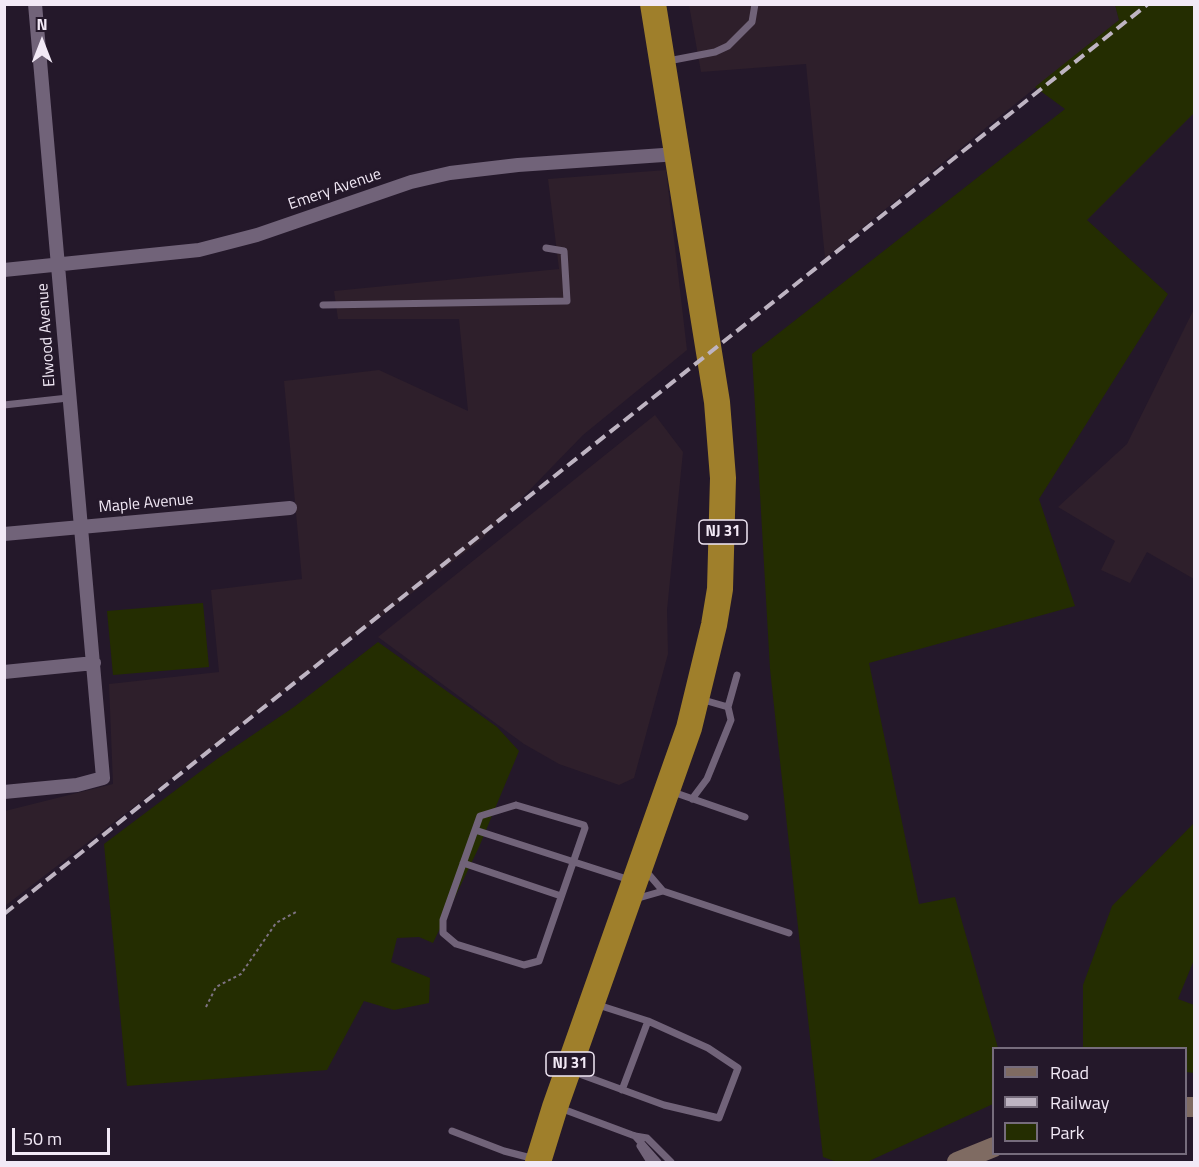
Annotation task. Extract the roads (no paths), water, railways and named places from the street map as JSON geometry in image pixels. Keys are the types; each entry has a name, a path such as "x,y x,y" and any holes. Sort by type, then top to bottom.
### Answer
{"highway":[{"name":"NJ 31","path":"536,1161 636,883 698,698 720,589 723,478 713,373 653,4"}],"street":[{"name":"Elwood Avenue","path":"4,792 77,785 103,778 35,4"},
{"name":"Emery Avenue","path":"4,270 180,254 229,244 411,182 450,173 678,154"},
{"name":"Maple Avenue","path":"4,534 290,508"},
{"path":"4,672 94,663"},
{"path":"957,1162 992,1147"}],"lane":[{"path":"663,62 715,52 728,46 752,22 755,4"},
{"path":"323,305 567,301 564,251 546,248"},
{"path":"4,405 68,398"},
{"path":"692,799 707,779 731,720 728,707 737,675"},
{"path":"698,698 728,707"},
{"path":"668,791 745,817"},
{"path":"516,805 584,825 574,860 539,961 524,965 456,944 443,933 443,920 480,816 516,805"},
{"path":"475,830 574,860 636,883 789,933"},
{"path":"463,863 561,896"},
{"path":"636,883 663,891"},
{"path":"568,1070 664,1105 719,1118 738,1068 708,1048 648,1021 592,1003"},
{"path":"622,1090 648,1021"},
{"path":"555,1107 634,1136 647,1138 671,1162"},
{"path":"452,1131 536,1161"},
{"path":"634,1136 650,1162"},
{"path":"634,1136 658,1162"}],"railway":[{"path":"4,914 1148,4"}]}
